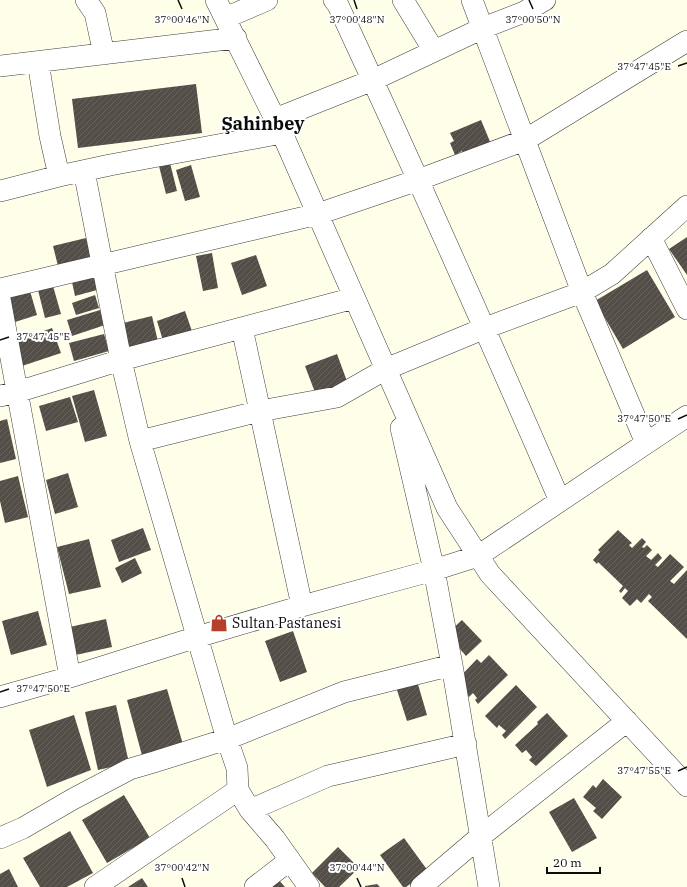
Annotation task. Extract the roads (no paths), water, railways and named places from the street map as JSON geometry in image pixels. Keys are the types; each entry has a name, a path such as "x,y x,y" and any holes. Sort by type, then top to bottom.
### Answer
{"street":[{"path":"86,0 95,14 104,54"},
{"path":"216,0 278,126 447,508 490,574 687,786"},
{"path":"225,18 267,0"},
{"path":"334,0 338,5 373,80 560,501"},
{"path":"403,0 434,51"},
{"path":"472,0 582,292 646,443"},
{"path":"0,191 278,126 483,28 524,12 545,0"},
{"path":"0,66 236,38"},
{"path":"0,289 318,214 418,180 525,140 687,41"},
{"path":"38,62 50,136 59,176"},
{"path":"84,171 121,360 140,442 227,739 237,768 238,790 250,810 275,839 309,887"},
{"path":"140,442 260,412 337,397 484,328 582,292 612,274 687,206"},
{"path":"651,238 687,309"},
{"path":"9,394 121,360 354,298"},
{"path":"0,299 9,394 70,677"},
{"path":"242,328 302,606"},
{"path":"388,374 434,570 466,744 489,887"},
{"path":"0,697 302,606 434,570 478,556 687,416"},
{"path":"0,838 23,828 73,799 130,769 227,739 344,692 452,665"},
{"path":"421,887 481,836 627,721"},
{"path":"250,810 328,776 466,744"},
{"path":"94,887 238,790"},
{"path":"255,887 290,860"}],"place":[{"name":"Sultan Pastanesi","path":"219,623"}],"district":[{"name":"Şahinbey","path":"263,123"}]}
